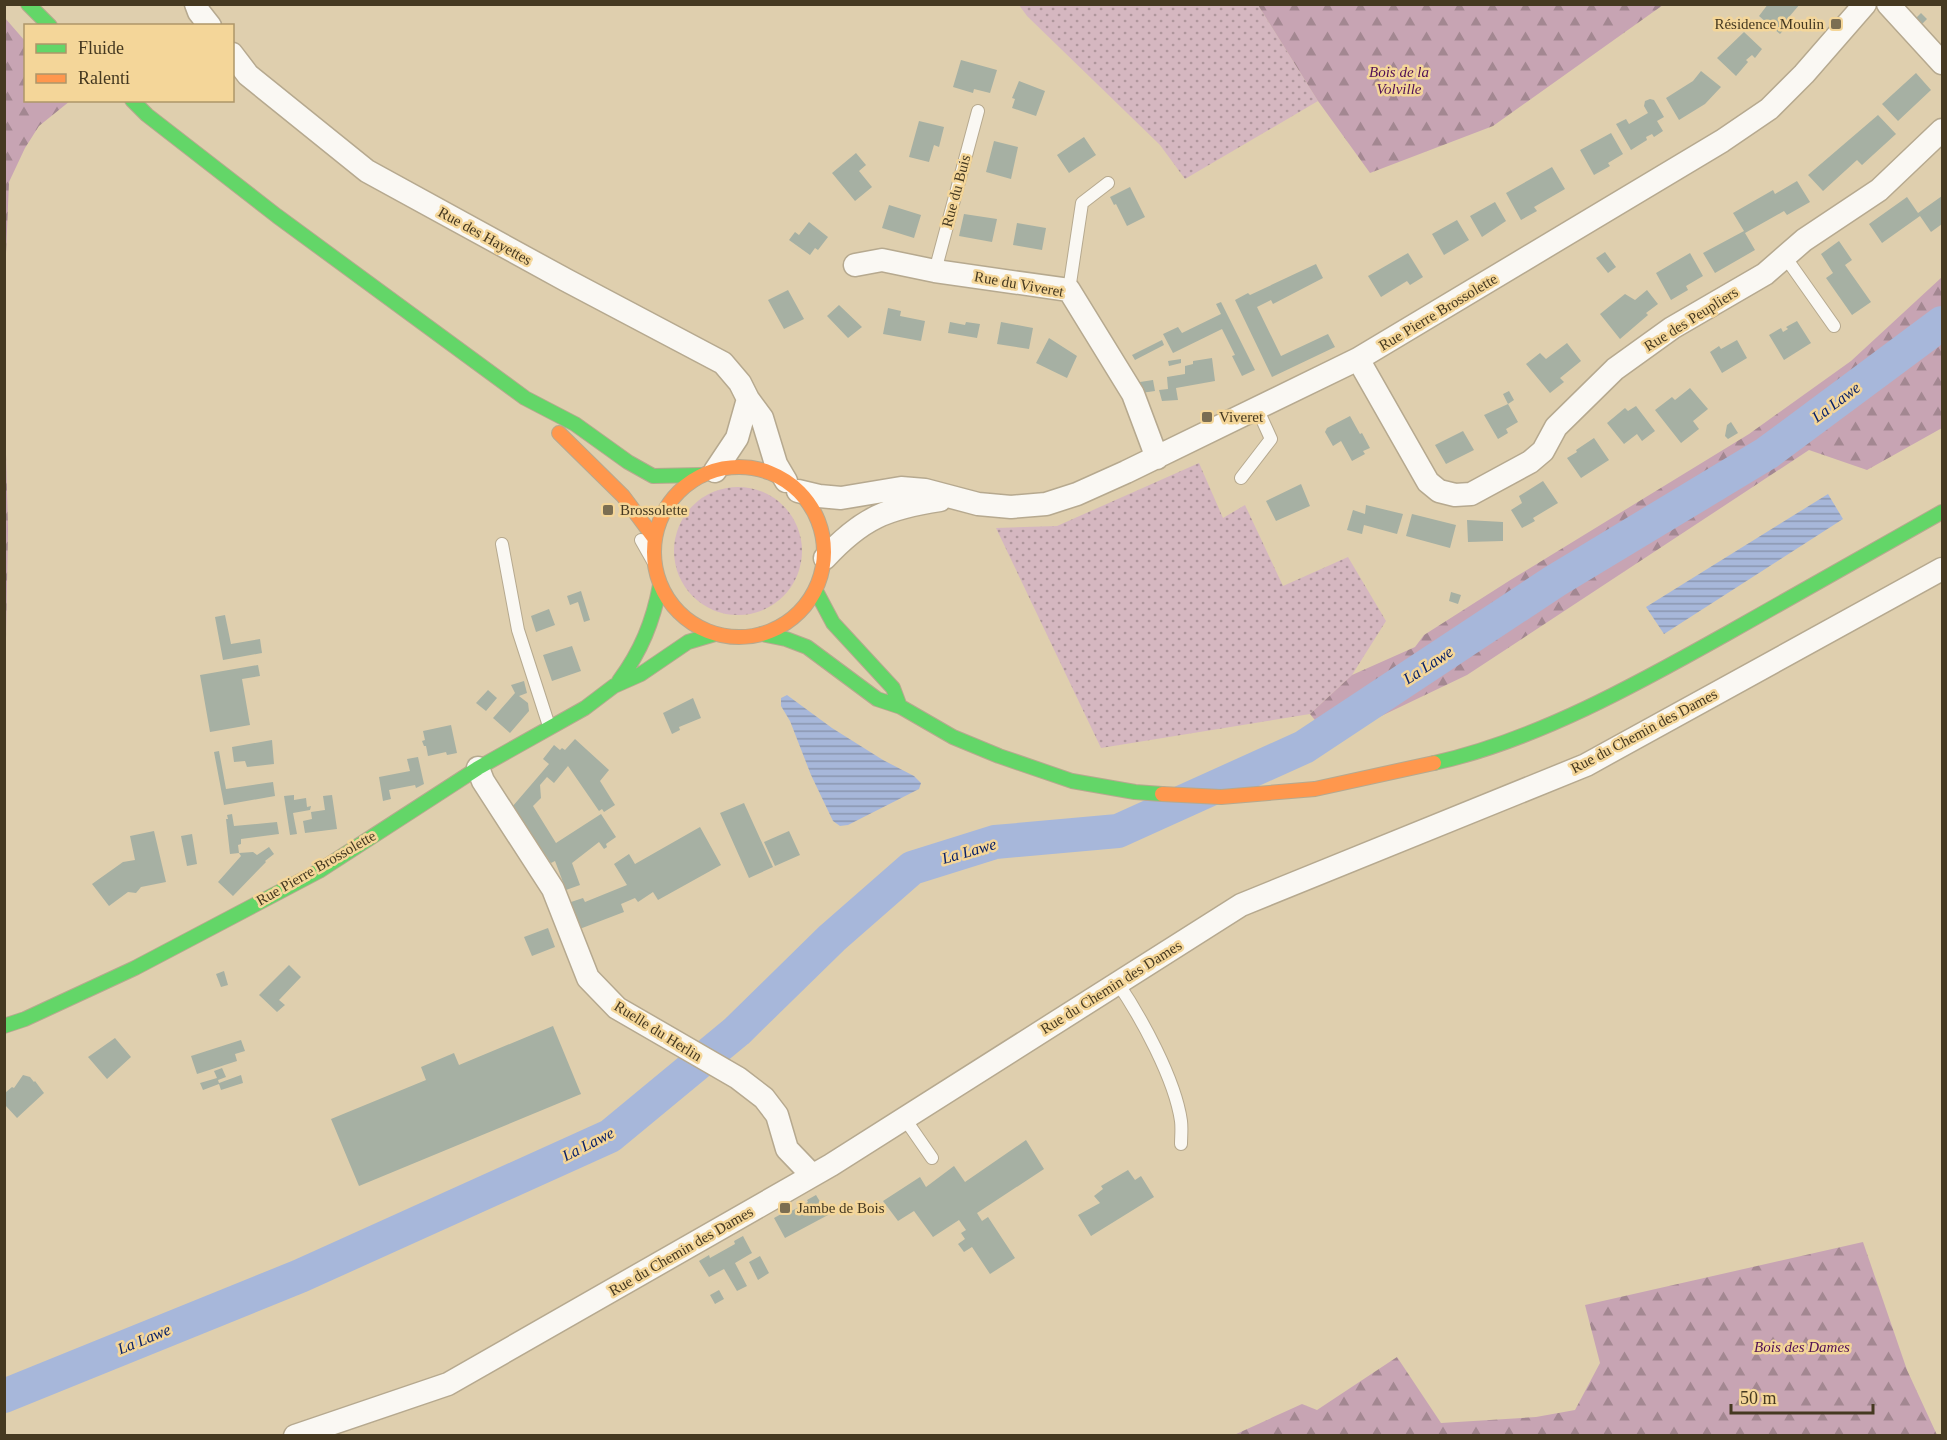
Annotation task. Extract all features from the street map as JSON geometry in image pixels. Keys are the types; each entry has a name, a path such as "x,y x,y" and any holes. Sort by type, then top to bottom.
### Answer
{"main road":[{"path":"28,4 48,24"},
{"path":"134,102 147,115 277,216 525,398 602,473 647,526 655,539"},
{"path":"525,398 574,424 628,462 653,476 709,473 733,467 751,468 769,472 792,486 816,514 824,543 825,558 818,586 806,606 779,628 762,634 738,638 715,634 688,620 667,598 660,585 654,562 655,539 660,519 671,501 685,486 709,473"},
{"path":"762,634 786,639 807,647 878,699 901,707 938,730 999,756 1072,781 1136,792 1221,797 1315,789 1383,776 1472,754 1566,717 1657,673 1942,512"},
{"name":"Rue Pierre Brossolette","path":"4,1026 25,1019 135,968 319,871 478,768 585,708 614,686 632,664 651,630 660,585"},
{"path":"818,586 833,623 893,688 901,707"},
{"name":"Rue Pierre Brossolette","path":"614,686 640,675 688,642 715,634"}],"street":[{"path":"196,4 208,24"},
{"name":"Rue Pierre Brossolette","path":"792,486 819,496 841,498 901,488 925,490 953,498 1011,507 1046,504 1077,494 1157,458 1358,359 1722,141 1769,109 1804,74 1865,4"},
{"path":"1888,4 1942,63"},
{"name":"Rue des Hayettes","path":"234,57 248,75 367,171 723,363 740,383 762,418 776,464 792,486"},
{"name":"Rue des Peupliers","path":"1358,359 1428,482 1439,491 1455,495 1471,494 1530,462 1543,451 1556,427 1615,369 1672,328 1765,274 1804,240 1880,190 1942,130"},
{"name":"Rue du Viveret","path":"855,265 882,260 935,271 1069,290 1133,394 1157,458"},
{"path":"709,473 737,438 748,399"},
{"name":"Rue Pierre Brossolette","path":"825,558 853,530 879,515 907,506 953,498"},
{"name":"Rue du Chemin des Dames","path":"295,1436 448,1384 831,1165 1241,905 1586,765 1942,569"},
{"name":"Ruelle du Herlin","path":"478,768 483,781 553,889 588,978 616,1008 738,1078 764,1098 777,1115 787,1149 812,1174"}],"lane":[{"name":"Rue du Buis","path":"935,271 978,111"},
{"path":"1069,290 1082,203 1108,183"},
{"path":"1786,258 1834,326"},
{"path":"525,398 541,422 607,498"},
{"path":"1241,477 1271,439 1257,408"},
{"path":"619,511 639,536 654,562"},
{"path":"502,544 518,630 550,727"},
{"path":"818,586 839,619 938,730"},
{"path":"1117,982 1138,1014 1170,1082 1180,1121 1181,1144"},
{"path":"905,1119 932,1158"}],"shaded area":[{"path":"1019,5 1258,5 1318,101 1185,179 1160,145 1027,16"},
{"path":"1199,463 1223,518 1245,505 1283,586 1348,557 1386,621 1352,675 1310,714 1101,748 996,528 1057,526"},
{"path":"738,487 763,491 784,505 798,526 802,551 798,576 784,597 763,611 738,615 713,611 692,597 678,576 674,551 678,526 692,505 713,491"}],"green space":[{"name":"Bois de la Volville","path":"1258,5 1663,5 1493,126 1370,173 1318,101"},
{"path":"5,18 24,40 24,102 69,102 39,126 25,148 9,182 5,278"},
{"path":"1942,277 1942,428 1867,470 1809,450 1467,675 1331,740 1310,714 1352,675 1415,647 1424,635 1749,434 1851,361"},
{"path":"4,417 8,529 5,693"},
{"name":"Bois des Dames","path":"1863,1242 1907,1370 1937,1435 1234,1435 1302,1404 1317,1410 1397,1357 1441,1423 1536,1417 1575,1410 1600,1363 1585,1305"}],"water":[{"path":"1828,494 1843,519 1664,634 1646,607"},
{"path":"787,695 832,728 883,760 914,776 921,783 919,789 848,825 840,826 833,821 811,775 790,721 781,706 781,698"}],"building":[{"path":"1768,4 1800,4 1783,24 1786,27 1780,34 1759,16"},
{"path":"1921,13 1927,19 1921,25 1915,19"},
{"path":"1744,32 1762,49 1755,58 1752,55 1746,60 1748,62 1736,76 1717,58"},
{"path":"961,60 997,70 990,93 974,89 973,93 953,87"},
{"path":"1701,71 1721,87 1705,104 1679,120 1666,98 1693,81"},
{"path":"1916,73 1931,90 1898,121 1882,104"},
{"path":"1019,81 1045,91 1036,116 1012,108 1015,99 1012,98"},
{"path":"1654,100 1664,117 1657,121 1663,131 1654,137 1652,134 1646,137 1647,140 1631,150 1616,124 1626,119 1629,124 1648,113 1644,106 1645,101"},
{"path":"1878,115 1896,134 1862,165 1857,160 1823,191 1808,175"},
{"path":"919,121 944,127 939,147 934,145 929,162 909,157"},
{"path":"1611,133 1623,154 1608,163 1610,166 1594,175 1580,150"},
{"path":"1084,137 1096,155 1069,173 1057,155"},
{"path":"994,141 1018,147 1011,179 986,172"},
{"path":"856,153 866,165 859,171 872,187 855,201 832,173"},
{"path":"1552,167 1565,189 1534,207 1537,211 1521,220 1506,193"},
{"path":"1797,181 1810,202 1787,215 1784,211 1745,233 1755,250 1715,273 1703,253 1744,231 1733,213 1773,190 1775,194"},
{"path":"1130,187 1145,217 1127,226 1110,197"},
{"path":"1942,196 1942,224 1931,232 1920,216 1882,243 1869,224 1907,197 1918,213"},
{"path":"1495,202 1506,221 1482,237 1470,216"},
{"path":"889,205 921,215 914,238 882,228"},
{"path":"964,214 997,219 992,242 959,236"},
{"path":"1457,220 1469,240 1444,255 1432,234"},
{"path":"809,222 828,237 818,250 815,248 810,255 789,240 795,232 799,235"},
{"path":"1017,223 1046,228 1042,250 1013,245"},
{"path":"1839,241 1852,260 1845,265 1871,302 1852,315 1826,278 1833,273 1821,254"},
{"path":"1605,252 1616,267 1608,273 1596,258"},
{"path":"1408,253 1423,277 1410,285 1407,281 1381,297 1368,276"},
{"path":"1690,253 1703,276 1686,286 1688,290 1671,300 1656,273"},
{"path":"1316,264 1323,278 1273,304 1271,300 1257,307 1281,356 1328,334 1335,347 1272,377 1235,300"},
{"path":"788,290 804,319 784,329 768,300"},
{"path":"1647,290 1658,304 1620,339 1600,314 1625,294 1635,300"},
{"path":"1221,302 1255,370 1242,376 1222,329 1173,353 1163,334 1178,327 1182,333 1221,314 1216,304"},
{"path":"839,305 862,327 848,338 827,316"},
{"path":"888,308 901,311 900,316 925,321 921,341 883,334"},
{"path":"1797,321 1811,343 1784,360 1769,335 1781,328 1783,332 1788,329 1786,327"},
{"path":"950,322 965,325 966,322 980,324 977,338 948,333"},
{"path":"1001,322 1033,328 1029,349 997,344"},
{"path":"1049,338 1077,356 1067,378 1036,363"},
{"path":"1162,340 1164,345 1135,360 1132,355"},
{"path":"1737,340 1747,358 1722,373 1710,352 1719,346 1721,349"},
{"path":"1567,343 1581,361 1560,378 1564,382 1550,393 1526,364 1540,353 1546,359"},
{"path":"1212,358 1215,381 1176,388 1178,400 1162,401 1159,390 1168,389 1167,377 1185,374 1185,366 1193,364 1193,361"},
{"path":"1181,359 1181,363 1169,366 1168,361"},
{"path":"1153,380 1155,391 1141,393 1140,382"},
{"path":"1690,388 1708,409 1693,421 1699,429 1681,443 1655,410 1672,397 1675,400"},
{"path":"1509,391 1514,400 1508,404 1503,394"},
{"path":"1508,404 1518,422 1506,429 1508,433 1498,439 1484,415"},
{"path":"1636,406 1655,431 1642,441 1637,434 1624,444 1607,423 1625,408 1628,411"},
{"path":"1350,416 1370,448 1363,451 1365,454 1352,461 1341,441 1333,446 1325,432 1327,428"},
{"path":"1731,422 1738,433 1728,439 1725,436 1727,425"},
{"path":"1463,431 1474,450 1446,464 1435,445"},
{"path":"1594,438 1609,460 1581,478 1567,458"},
{"path":"1543,481 1558,503 1533,518 1535,521 1522,528 1511,510 1522,503 1519,496"},
{"path":"1301,484 1310,506 1276,521 1266,501"},
{"path":"1366,505 1403,514 1397,534 1364,525 1362,534 1347,530 1353,510 1365,514"},
{"path":"1412,514 1456,525 1450,548 1406,536"},
{"path":"1467,520 1503,522 1503,541 1468,542"},
{"path":"581,591 590,620 584,622 578,602 570,605 567,596"},
{"path":"1451,592 1461,595 1458,604 1449,601"},
{"path":"549,609 555,625 536,632 531,616"},
{"path":"225,615 231,644 260,639 262,653 223,660 215,617"},
{"path":"572,646 581,671 552,681 543,655"},
{"path":"258,665 260,676 242,679 250,725 210,732 200,675"},
{"path":"524,681 527,693 519,696 528,703 529,711 510,733 493,718 515,693 511,685"},
{"path":"488,690 497,698 486,711 476,703"},
{"path":"693,698 701,718 679,727 680,730 672,734 663,713"},
{"path":"451,725 457,753 447,755 446,752 428,756 426,746 422,741 425,740 423,731"},
{"path":"575,739 609,770 600,781 615,805 604,812 602,809 599,811 568,766 554,783 547,777 540,785 541,798 533,806 556,843 601,814 616,837 606,844 607,847 604,849 599,842 572,863 580,885 566,890 555,861 551,863 512,807 549,764 543,759 554,745 560,750 562,748 565,750"},
{"path":"272,740 274,764 247,767 245,761 234,762 232,747"},
{"path":"219,751 226,789 273,782 275,796 224,805 214,752"},
{"path":"418,757 424,784 416,788 415,785 389,790 391,799 383,801 379,777 410,771 407,759"},
{"path":"294,795 294,800 306,798 307,807 311,806 310,810 293,813 297,834 290,835 284,796"},
{"path":"332,795 337,829 305,833 303,821 312,819 311,812 325,810 323,796"},
{"path":"744,803 773,867 749,878 720,813"},
{"path":"232,814 234,826 277,822 279,834 241,839 241,844 238,845 239,853 230,854 226,819 228,819 227,815"},
{"path":"700,827 721,865 658,900 653,892 638,902 635,898 621,904 624,912 577,930 568,903 583,898 585,902 627,885 614,864 629,854 635,864"},
{"path":"154,831 166,882 141,887 136,893 128,892 109,906 92,884 123,862 135,860 130,836"},
{"path":"789,831 800,855 775,866 764,842"},
{"path":"192,834 197,864 187,866 181,836"},
{"path":"269,847 274,854 233,896 218,882 241,856 239,853 253,852 257,855"},
{"path":"548,928 555,947 532,956 524,937"},
{"path":"289,965 301,977 279,1000 285,1005 277,1012 259,995"},
{"path":"224,971 228,985 221,987 216,974"},
{"path":"553,1026 581,1094 359,1186 331,1119 426,1080 421,1067 454,1053 459,1065"},
{"path":"115,1038 131,1057 107,1079 88,1057"},
{"path":"241,1040 245,1051 235,1054 237,1061 197,1074 191,1056"},
{"path":"222,1068 226,1077 218,1080 219,1083 241,1075 243,1083 221,1090 219,1084 203,1090 200,1083 217,1078 214,1071"},
{"path":"23,1075 35,1081 44,1093 17,1118 5,1105 5,1093 12,1087 14,1088"},
{"path":"1026,1140 1044,1169 977,1213 982,1221 988,1217 1015,1258 990,1274 972,1247 964,1252 958,1244 965,1239 961,1233 966,1230 959,1220 933,1237 914,1211 898,1221 883,1201 920,1177 926,1187 954,1166 965,1182"},
{"path":"1128,1170 1135,1180 1141,1176 1154,1197 1091,1236 1078,1215 1100,1203 1094,1196 1103,1189 1101,1186"},
{"path":"816,1195 828,1215 785,1238 774,1218 808,1202 807,1200"},
{"path":"743,1236 752,1253 735,1263 747,1286 737,1291 724,1269 709,1277 699,1261 709,1255 710,1258 735,1244 734,1241"},
{"path":"760,1256 769,1273 758,1280 749,1262"},
{"path":"719,1290 724,1299 715,1304 710,1295"}],"waterway":[{"name":"La Lawe","path":"4,1396 300,1276 610,1136 737,1031 832,938 912,868 995,842 1118,831 1304,747 1555,581 1767,453 1942,323"}],"traffic: fast":[{"path":"28,4 48,24"},
{"path":"134,102 147,115 277,216 525,398 575,424 628,462 653,476 702,475"},
{"path":"1434,763 1510,740 1586,708 1694,652 1942,512"},
{"path":"619,681 634,659 645,636 660,585"},
{"path":"816,591 833,623 893,688 899,704"},
{"path":"4,1026 25,1019 135,968 319,871 478,768 585,708 614,686 641,674 688,642 715,634"},
{"path":"762,634 786,639 807,647 877,699 901,707 953,737 999,756 1072,781 1135,792 1162,794"}],"traffic: slow":[{"path":"559,433 623,496 655,539"},
{"path":"739,467 772,473 799,492 818,519 824,552 818,585 799,612 772,631 739,637 706,631 679,612 660,585 654,552 660,519 679,492 706,473 739,467"},
{"path":"1162,794 1221,797 1315,789 1434,763"}],"place":[{"name":"Résidence Moulin","path":"1836,24"},
{"name":"Viveret","path":"1207,417"},
{"name":"Brossolette","path":"608,510"},
{"name":"Jambe de Bois","path":"785,1208"}]}
